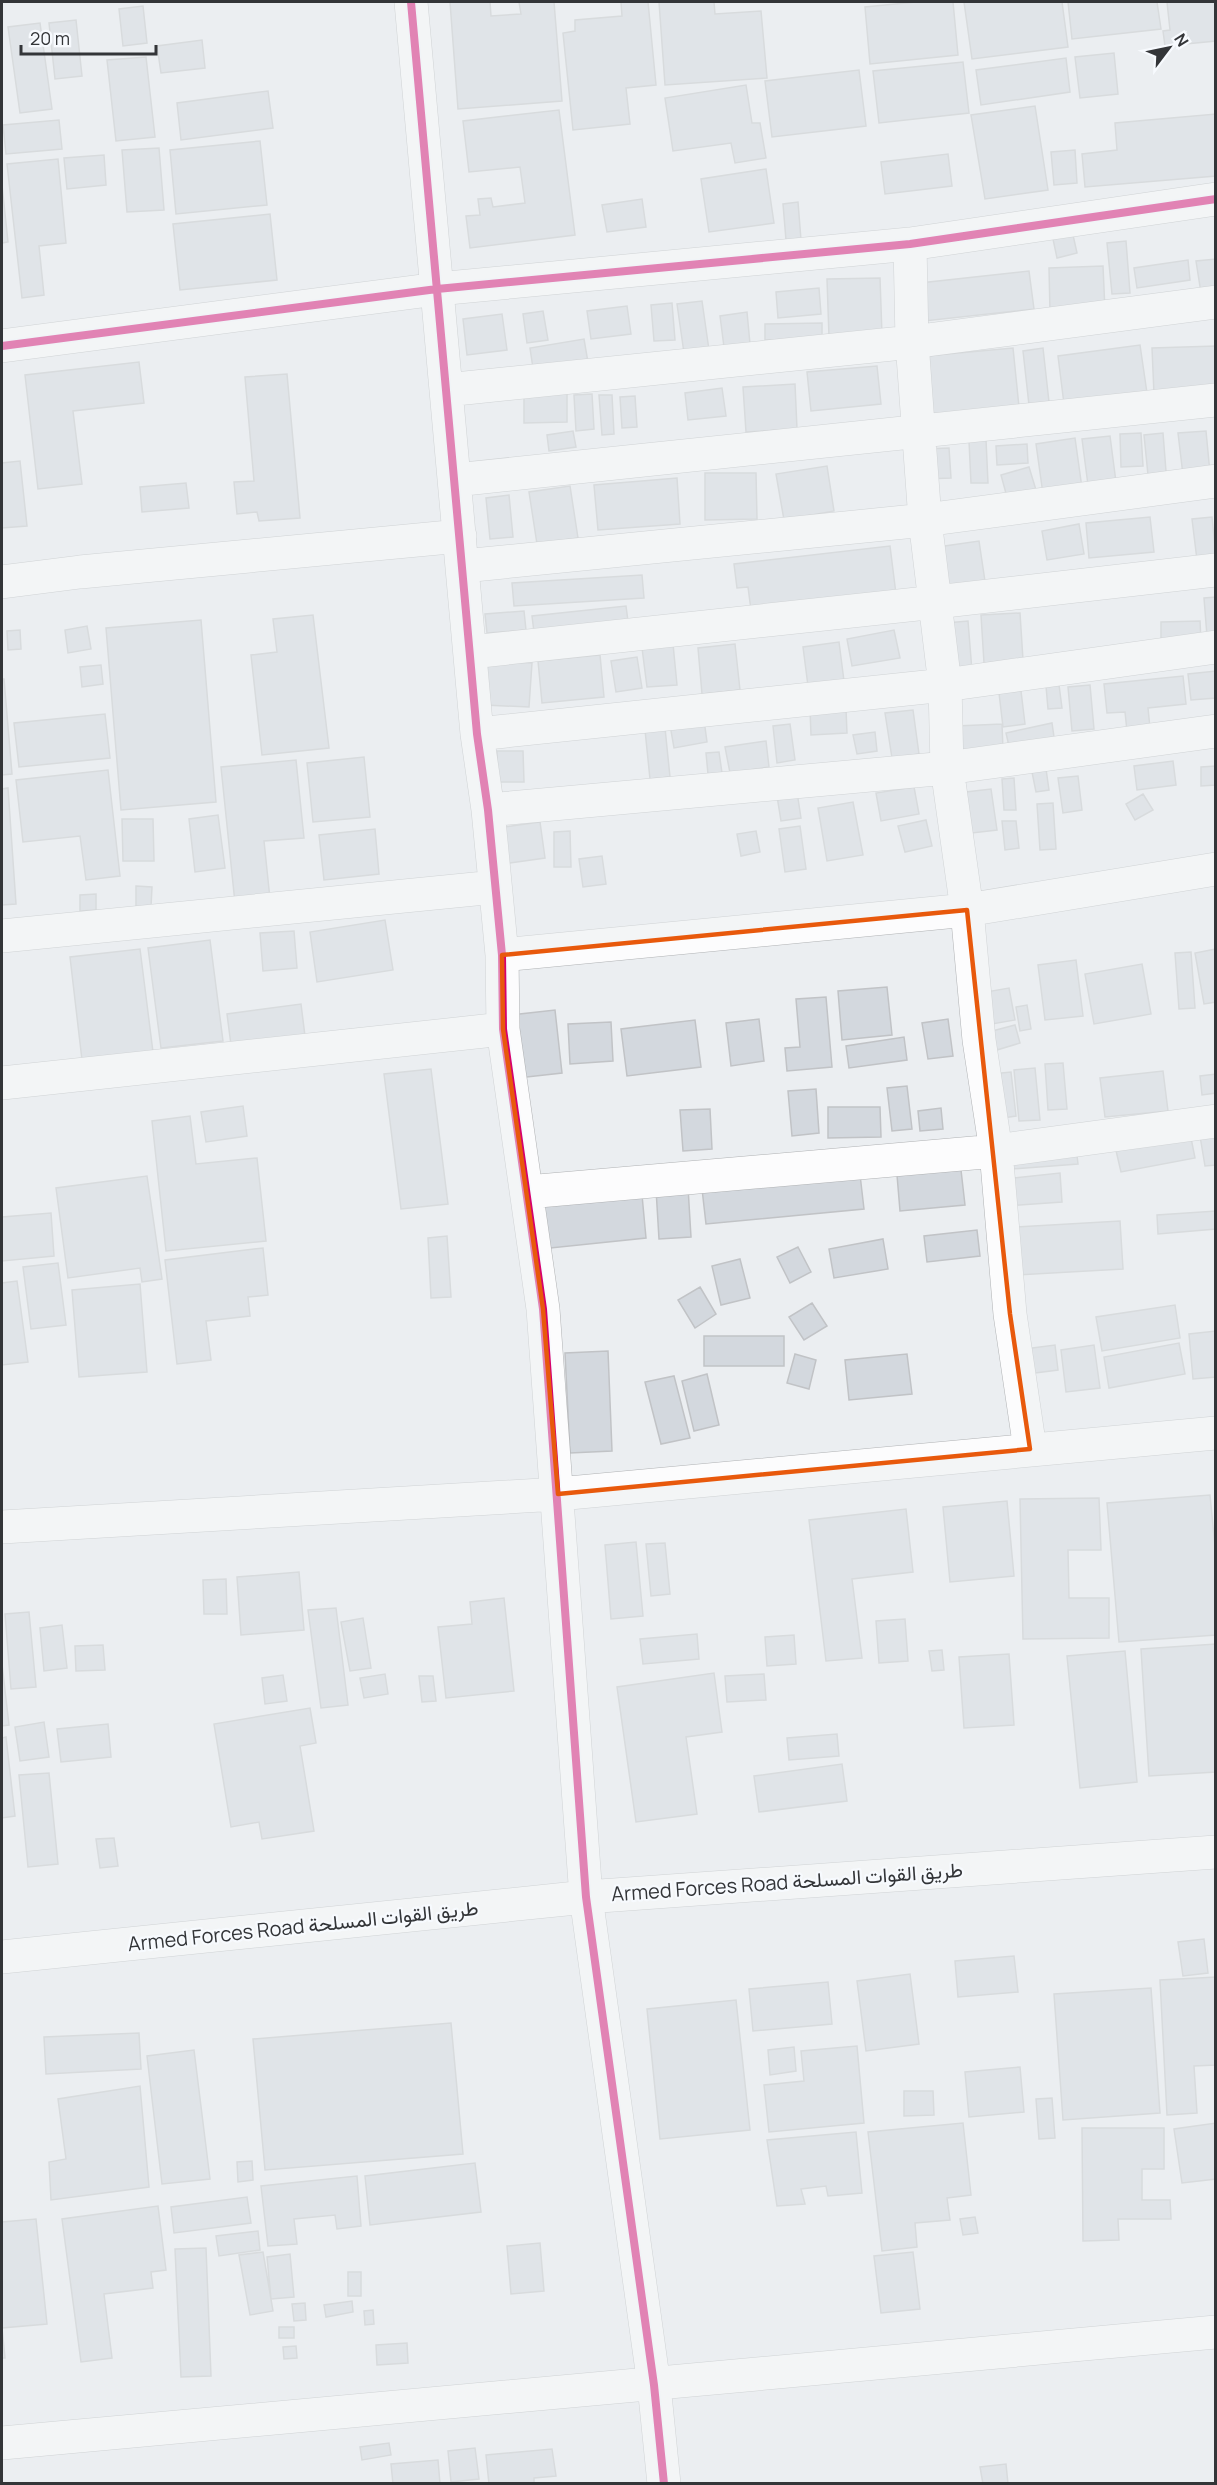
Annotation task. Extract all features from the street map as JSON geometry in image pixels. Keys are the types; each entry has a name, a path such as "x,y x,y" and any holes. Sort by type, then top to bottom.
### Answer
{"street":[{"path":"411,2 477,734 488,810 502,955 504,1029 543,1309 586,1897 654,2385 664,2484"},
{"path":"2,346 437,290 910,244 1215,199"},
{"path":"910,244 912,342 925,520 945,685 947,768 967,910 979,1040 996,1151 1010,1314 1030,1449"},
{"path":"446,390 912,342 1215,302"},
{"path":"455,480 1215,400"},
{"path":"2,582 80,572 462,551 925,520 1215,481"},
{"path":"471,652 1215,570"},
{"path":"477,734 945,685 1215,647"},
{"path":"488,810 947,768 1215,730"},
{"path":"502,955 967,910 1215,869"},
{"path":"2,936 495,887"},
{"path":"2,1083 504,1029"},
{"path":"527,1192 996,1151 1215,1121"},
{"path":"2,1527 558,1494 1215,1433"},
{"name":"Armed Forces Road طريق القوات المسلحة","path":"2,1957 586,1897 1215,1852"},
{"path":"2,2443 1215,2332"}],"highlighted area":[{"path":"967,910 1010,1314 1030,1449 558,1494 543,1309 503,1029 502,955"}],"building":[{"path":"450,2 490,2 491,16 521,14 519,2 554,2 562,101 458,109"},
{"path":"621,2 648,2 656,85 626,88 630,124 573,130 563,33 575,31 575,20 622,16"},
{"path":"659,2 714,2 715,14 761,11 767,78 665,85"},
{"path":"916,2 953,2 958,55 870,64 865,7"},
{"path":"964,2 1062,2 1068,47 972,59"},
{"path":"1068,2 1157,2 1161,29 1072,39"},
{"path":"1167,2 1216,2 1216,41 1165,46 1163,31 1170,30"},
{"path":"143,6 147,43 123,46 119,9"},
{"path":"76,20 82,76 55,79 49,23"},
{"path":"40,23 52,109 20,113 8,27"},
{"path":"202,40 205,68 161,73 157,46"},
{"path":"1114,53 1118,94 1080,98 1075,57"},
{"path":"146,57 155,137 116,141 107,60"},
{"path":"1066,58 1070,92 981,105 976,70"},
{"path":"963,62 969,113 879,123 873,71"},
{"path":"859,70 866,126 772,137 765,81"},
{"path":"746,85 752,123 760,123 766,158 735,163 731,143 673,151 665,98"},
{"path":"268,91 273,128 181,140 177,103"},
{"path":"1035,106 1048,190 985,199 971,115"},
{"path":"559,110 575,235 470,248 466,216 480,215 478,199 491,198 493,207 525,203 520,167 469,172 463,121"},
{"path":"1216,114 1216,176 1085,187 1082,154 1117,150 1115,123"},
{"path":"59,120 62,149 6,154 3,125"},
{"path":"260,141 267,205 176,214 170,150"},
{"path":"159,148 164,210 127,212 122,150"},
{"path":"1075,150 1077,183 1054,185 1051,152"},
{"path":"948,154 952,186 885,194 881,162"},
{"path":"104,155 106,185 67,189 64,158"},
{"path":"58,159 66,243 39,246 44,295 22,298 7,164"},
{"path":"766,169 774,223 709,232 701,179"},
{"path":"2,185 8,242 2,243"},
{"path":"642,199 646,227 607,232 602,205"},
{"path":"798,202 801,240 786,240 783,204"},
{"path":"270,214 277,280 180,290 173,224"},
{"path":"1073,235 1077,253 1057,258 1053,239"},
{"path":"1126,241 1130,293 1112,294 1107,243"},
{"path":"1216,259 1216,291 1201,293 1196,261"},
{"path":"1188,260 1190,280 1137,288 1134,268"},
{"path":"1103,266 1105,311 1050,312 1049,268"},
{"path":"1029,271 1034,309 924,321 920,283"},
{"path":"880,278 882,335 829,337 827,279"},
{"path":"819,288 821,314 778,318 776,292"},
{"path":"702,301 709,350 684,353 677,304"},
{"path":"672,303 675,340 654,341 651,305"},
{"path":"627,306 631,334 591,339 587,311"},
{"path":"543,311 548,340 527,343 523,314"},
{"path":"747,312 750,344 724,347 720,316"},
{"path":"502,314 507,350 467,355 463,319"},
{"path":"822,323 822,339 765,340 765,324"},
{"path":"584,339 589,368 534,375 530,348"},
{"path":"1140,345 1147,393 1064,404 1058,356"},
{"path":"1216,346 1216,392 1154,394 1152,348"},
{"path":"1013,348 1019,407 921,416 915,357"},
{"path":"1043,348 1049,402 1029,405 1023,351"},
{"path":"139,362 144,403 73,411 82,484 38,489 25,375"},
{"path":"877,366 881,404 811,411 807,372"},
{"path":"287,374 300,518 259,521 257,512 237,514 234,482 254,481 245,377"},
{"path":"795,384 797,429 746,432 743,387"},
{"path":"722,388 726,416 688,420 685,393"},
{"path":"567,393 567,422 524,423 524,394"},
{"path":"592,394 594,429 576,431 574,395"},
{"path":"599,395 612,395 614,434 602,435"},
{"path":"635,396 637,427 622,428 620,397"},
{"path":"573,431 576,447 549,451 547,435"},
{"path":"1206,431 1210,473 1183,475 1178,433"},
{"path":"1141,433 1143,466 1121,467 1120,434"},
{"path":"1163,433 1167,484 1149,485 1144,435"},
{"path":"1110,436 1116,482 1088,485 1082,439"},
{"path":"1075,438 1082,488 1043,494 1036,444"},
{"path":"986,440 988,483 971,483 969,441"},
{"path":"1027,444 1028,463 997,465 996,446"},
{"path":"949,448 951,478 924,479 923,449"},
{"path":"20,461 27,526 2,528 2,463"},
{"path":"827,466 834,511 784,520 776,474"},
{"path":"1029,467 1036,490 1007,497 1001,475"},
{"path":"705,473 756,473 757,519 705,520"},
{"path":"677,478 680,524 598,530 594,485"},
{"path":"186,483 189,508 142,512 140,487"},
{"path":"570,486 578,538 537,544 529,492"},
{"path":"509,495 513,537 490,539 486,498"},
{"path":"1150,517 1154,552 1089,558 1086,523"},
{"path":"1212,517 1216,557 1197,560 1192,519"},
{"path":"1079,524 1084,554 1047,560 1042,531"},
{"path":"979,541 986,588 945,594 938,547"},
{"path":"890,546 896,594 751,610 748,587 737,588 734,564"},
{"path":"642,575 644,598 514,606 512,583"},
{"path":"1216,597 1216,635 1207,636 1204,598"},
{"path":"626,606 628,621 534,632 532,616"},
{"path":"524,611 526,630 487,633 485,614"},
{"path":"1020,613 1023,660 984,663 981,615"},
{"path":"313,615 329,748 262,755 251,655 277,652 273,619"},
{"path":"201,620 216,802 121,810 106,628"},
{"path":"968,621 972,671 951,673 946,623"},
{"path":"1200,621 1201,642 1161,643 1161,622"},
{"path":"87,626 91,649 68,653 65,630"},
{"path":"20,630 21,649 8,650 7,631"},
{"path":"894,630 900,658 852,666 847,639"},
{"path":"839,642 844,681 808,686 803,647"},
{"path":"673,644 677,685 647,687 642,648"},
{"path":"735,644 740,690 702,694 698,648"},
{"path":"600,655 604,697 542,703 538,661"},
{"path":"637,657 642,688 616,692 611,661"},
{"path":"488,661 532,663 529,707 485,705"},
{"path":"101,665 103,684 82,687 80,667"},
{"path":"1216,671 1216,698 1191,700 1188,674"},
{"path":"1183,676 1186,704 1148,708 1150,728 1127,731 1125,712 1107,713 1104,684"},
{"path":"2,679 4,679 12,774 2,775"},
{"path":"1059,685 1062,708 1048,709 1046,686"},
{"path":"1090,685 1094,729 1072,731 1068,687"},
{"path":"1021,691 1025,724 1003,727 999,693"},
{"path":"810,709 846,709 847,733 811,735"},
{"path":"913,710 919,754 892,758 885,713"},
{"path":"105,714 110,758 19,767 14,723"},
{"path":"704,720 707,742 674,748 670,725"},
{"path":"1052,723 1054,737 1009,746 1006,733"},
{"path":"790,724 795,760 777,763 773,726"},
{"path":"1002,724 1003,750 957,751 956,726"},
{"path":"665,728 670,777 650,779 645,730"},
{"path":"875,732 877,751 857,754 853,735"},
{"path":"766,741 769,767 730,773 725,747"},
{"path":"497,751 523,751 524,782 498,782"},
{"path":"719,752 722,773 708,774 706,753"},
{"path":"364,757 370,817 313,822 307,763"},
{"path":"296,760 304,838 264,841 270,899 235,903 221,767"},
{"path":"1173,761 1176,785 1137,790 1134,766"},
{"path":"1216,766 1216,785 1201,786 1201,767"},
{"path":"1046,769 1049,790 1036,792 1032,772"},
{"path":"108,770 120,876 86,880 80,836 23,842 16,780"},
{"path":"1078,776 1082,810 1063,813 1058,778"},
{"path":"1014,778 1016,810 1004,810 1002,779"},
{"path":"914,787 919,814 881,821 876,793"},
{"path":"8,788 16,904 2,905 2,789"},
{"path":"991,789 997,830 972,833 966,792"},
{"path":"797,792 801,818 781,821 777,796"},
{"path":"1143,794 1153,810 1135,820 1126,804"},
{"path":"853,802 863,855 827,861 818,808"},
{"path":"1053,803 1056,849 1040,850 1037,804"},
{"path":"218,815 225,868 195,872 189,819"},
{"path":"122,819 153,819 154,861 123,861"},
{"path":"926,820 932,846 905,852 898,826"},
{"path":"1002,821 1016,821 1019,848 1005,850"},
{"path":"540,822 545,858 496,865 491,829"},
{"path":"800,826 806,869 785,872 779,829"},
{"path":"375,829 379,874 324,880 319,835"},
{"path":"570,831 571,867 554,867 554,832"},
{"path":"756,831 760,852 741,856 737,834"},
{"path":"602,856 606,884 583,887 579,859"},
{"path":"136,886 152,887 151,907 136,907"},
{"path":"96,894 96,910 80,911 80,895"},
{"path":"385,920 393,970 317,982 310,932"},
{"path":"294,931 297,968 263,971 260,933"},
{"path":"210,940 223,1041 161,1048 148,948"},
{"path":"140,949 153,1052 82,1060 70,957"},
{"path":"1216,949 1216,1002 1204,1004 1195,953"},
{"path":"1191,952 1195,1008 1179,1009 1175,953"},
{"path":"1076,960 1083,1016 1045,1020 1038,965"},
{"path":"1142,964 1151,1014 1094,1024 1085,974"},
{"path":"887,987 892,1035 842,1040 838,991"},
{"path":"1009,988 1015,1020 992,1024 986,992"},
{"path":"826,997 832,1067 787,1071 785,1048 800,1047 796,999"},
{"path":"301,1004 305,1036 231,1045 227,1014"},
{"path":"1027,1005 1031,1029 1020,1031 1016,1007"},
{"path":"555,1010 562,1073 518,1078 511,1015"},
{"path":"759,1019 764,1061 731,1066 726,1023"},
{"path":"948,1019 953,1056 928,1059 922,1023"},
{"path":"695,1020 701,1067 627,1076 621,1029"},
{"path":"611,1022 613,1061 570,1064 568,1024"},
{"path":"1015,1025 1020,1043 987,1053 981,1034"},
{"path":"904,1037 907,1060 849,1068 846,1046"},
{"path":"1063,1063 1067,1109 1048,1110 1045,1064"},
{"path":"1035,1068 1040,1120 1019,1121 1014,1070"},
{"path":"431,1069 448,1204 401,1209 384,1074"},
{"path":"1163,1071 1168,1111 1105,1117 1100,1078"},
{"path":"1011,1072 1016,1116 996,1119 992,1074"},
{"path":"1216,1074 1216,1093 1202,1095 1200,1076"},
{"path":"907,1086 912,1129 892,1131 887,1088"},
{"path":"816,1089 819,1133 792,1136 788,1091"},
{"path":"243,1106 247,1136 206,1142 201,1112"},
{"path":"828,1107 880,1107 881,1137 828,1138"},
{"path":"941,1108 943,1129 920,1131 918,1111"},
{"path":"710,1109 712,1149 683,1151 680,1110"},
{"path":"190,1116 196,1164 257,1158 266,1241 166,1251 152,1121"},
{"path":"1189,1128 1195,1158 1121,1172 1114,1142"},
{"path":"1216,1128 1216,1165 1205,1166 1199,1130"},
{"path":"1076,1147 1078,1164 1012,1169 1011,1151"},
{"path":"859,1166 864,1209 706,1224 701,1180"},
{"path":"961,1170 965,1205 900,1211 897,1175"},
{"path":"1060,1173 1062,1202 1006,1206 1004,1179"},
{"path":"147,1176 162,1279 142,1282 140,1268 68,1278 56,1188"},
{"path":"688,1187 691,1237 659,1239 656,1189"},
{"path":"642,1195 646,1238 541,1249 536,1205"},
{"path":"1216,1211 1216,1229 1158,1234 1157,1215"},
{"path":"51,1213 54,1256 2,1261 2,1217"},
{"path":"1120,1221 1123,1269 1017,1275 1014,1227"},
{"path":"977,1230 980,1256 927,1262 924,1236"},
{"path":"447,1236 451,1297 431,1298 428,1238"},
{"path":"883,1239 888,1269 834,1278 829,1249"},
{"path":"798,1247 811,1272 790,1283 777,1257"},
{"path":"263,1248 268,1295 248,1297 250,1316 206,1321 211,1360 177,1364 165,1260"},
{"path":"740,1259 750,1298 721,1305 712,1266"},
{"path":"58,1263 66,1325 31,1329 23,1267"},
{"path":"17,1281 28,1362 2,1365 2,1283"},
{"path":"140,1284 147,1372 79,1377 72,1290"},
{"path":"700,1287 716,1314 695,1328 678,1300"},
{"path":"812,1303 827,1326 804,1340 789,1317"},
{"path":"1175,1305 1180,1338 1102,1351 1096,1317"},
{"path":"1216,1331 1216,1377 1193,1379 1189,1334"},
{"path":"704,1336 784,1336 784,1366 704,1366"},
{"path":"1179,1343 1185,1374 1109,1388 1104,1357"},
{"path":"1055,1345 1058,1370 1020,1375 1017,1350"},
{"path":"1094,1345 1100,1388 1066,1392 1061,1350"},
{"path":"608,1351 612,1451 570,1453 565,1353"},
{"path":"795,1354 816,1360 809,1389 787,1383"},
{"path":"907,1354 912,1394 849,1400 845,1360"},
{"path":"707,1374 719,1425 694,1431 682,1381"},
{"path":"674,1376 690,1438 661,1444 645,1382"},
{"path":"1210,1495 1216,1557 1216,1635 1119,1642 1107,1503"},
{"path":"1099,1498 1101,1550 1068,1550 1069,1598 1109,1598 1109,1638 1023,1639 1020,1499"},
{"path":"1007,1501 1014,1576 950,1582 943,1507"},
{"path":"906,1509 913,1572 852,1579 862,1658 826,1661 809,1520"},
{"path":"636,1542 643,1616 611,1619 605,1545"},
{"path":"665,1543 670,1594 651,1596 646,1544"},
{"path":"299,1572 304,1630 241,1635 237,1577"},
{"path":"226,1579 227,1614 204,1614 203,1580"},
{"path":"504,1598 514,1691 446,1698 438,1627 472,1624 470,1602"},
{"path":"336,1608 348,1705 321,1708 308,1610"},
{"path":"29,1612 36,1687 11,1689 5,1614"},
{"path":"363,1618 371,1668 350,1671 341,1622"},
{"path":"905,1619 908,1661 879,1663 876,1621"},
{"path":"62,1625 67,1668 44,1671 40,1628"},
{"path":"697,1634 699,1659 643,1664 640,1639"},
{"path":"794,1635 796,1664 767,1666 765,1637"},
{"path":"1216,1644 1216,1772 1149,1776 1141,1649"},
{"path":"103,1645 105,1670 76,1671 75,1646"},
{"path":"942,1650 944,1670 932,1671 929,1651"},
{"path":"1125,1651 1137,1782 1080,1788 1067,1656"},
{"path":"1009,1654 1014,1725 964,1728 959,1657"},
{"path":"2,1664 9,1725 2,1726"},
{"path":"714,1673 722,1732 686,1737 697,1814 636,1822 617,1687"},
{"path":"385,1674 388,1694 364,1698 360,1678"},
{"path":"764,1674 766,1700 727,1702 725,1676"},
{"path":"283,1675 287,1701 265,1704 262,1678"},
{"path":"419,1676 433,1676 436,1701 422,1702"},
{"path":"310,1708 316,1743 300,1746 314,1831 262,1839 259,1822 231,1827 214,1724"},
{"path":"44,1722 49,1757 20,1761 15,1727"},
{"path":"108,1724 111,1757 61,1762 57,1729"},
{"path":"837,1734 839,1756 789,1760 787,1738"},
{"path":"6,1737 15,1816 2,1818 2,1738"},
{"path":"842,1764 847,1801 759,1812 754,1776"},
{"path":"49,1773 58,1864 28,1867 19,1775"},
{"path":"114,1838 118,1866 100,1868 96,1839"},
{"path":"1204,1939 1208,1973 1183,1976 1178,1942"},
{"path":"1014,1956 1018,1992 958,1997 955,1961"},
{"path":"910,1974 919,2044 866,2051 857,1981"},
{"path":"1216,1977 1216,2065 1194,2066 1197,2113 1167,2115 1160,1980"},
{"path":"828,1982 832,2024 753,2031 749,1989"},
{"path":"1151,1988 1160,2113 1063,2120 1054,1994"},
{"path":"736,2000 750,2130 660,2139 647,2009"},
{"path":"451,2023 463,2154 265,2170 253,2039"},
{"path":"139,2033 141,2069 46,2074 44,2037"},
{"path":"857,2046 864,2123 769,2132 764,2085 804,2081 801,2051"},
{"path":"794,2047 796,2071 770,2075 768,2050"},
{"path":"194,2050 210,2179 162,2184 147,2056"},
{"path":"1020,2067 1024,2112 969,2117 965,2072"},
{"path":"140,2086 149,2187 51,2200 49,2162 66,2159 58,2099"},
{"path":"904,2091 933,2091 934,2115 904,2116"},
{"path":"1052,2098 1055,2138 1039,2139 1036,2099"},
{"path":"963,2123 971,2195 947,2198 950,2220 915,2223 917,2247 882,2251 868,2132"},
{"path":"1216,2123 1216,2179 1182,2183 1174,2129"},
{"path":"1082,2128 1164,2128 1164,2169 1142,2169 1142,2200 1170,2200 1171,2219 1118,2219 1119,2240 1083,2241"},
{"path":"856,2132 862,2193 828,2196 826,2186 801,2189 805,2204 777,2206 767,2140"},
{"path":"252,2161 253,2180 238,2182 237,2162"},
{"path":"475,2163 481,2212 370,2225 365,2176"},
{"path":"357,2176 361,2226 337,2229 335,2215 294,2219 297,2244 268,2246 261,2186"},
{"path":"247,2197 251,2223 174,2233 171,2207"},
{"path":"158,2206 166,2270 151,2272 153,2288 104,2294 112,2358 81,2362 62,2219"},
{"path":"975,2217 978,2233 963,2235 960,2219"},
{"path":"36,2219 47,2324 2,2328 2,2222"},
{"path":"258,2231 260,2250 219,2256 216,2236"},
{"path":"540,2243 544,2291 511,2294 507,2246"},
{"path":"206,2248 211,2376 181,2377 175,2249"},
{"path":"263,2252 273,2311 250,2315 239,2255"},
{"path":"913,2252 920,2309 881,2313 874,2256"},
{"path":"290,2254 294,2297 271,2299 267,2257"},
{"path":"348,2272 361,2272 361,2296 348,2296"},
{"path":"352,2301 353,2312 326,2317 324,2305"},
{"path":"305,2303 306,2320 294,2321 292,2304"},
{"path":"373,2310 374,2324 365,2325 364,2311"},
{"path":"279,2327 294,2327 294,2338 279,2338"},
{"path":"2,2328 5,2358 2,2358"},
{"path":"407,2343 408,2363 377,2365 376,2345"},
{"path":"296,2346 297,2358 284,2359 283,2347"},
{"path":"389,2443 391,2455 362,2460 360,2447"},
{"path":"475,2448 479,2479 451,2482 448,2451"},
{"path":"552,2449 556,2476 534,2478 534,2484 489,2484 486,2455"},
{"path":"438,2460 440,2484 393,2484 391,2464"},
{"path":"1006,2464 1008,2484 983,2484 980,2467"}],"cycle path":[{"path":"411,2 477,734 488,810 502,955 503,1029 543,1309 586,1897 654,2385 664,2484"},
{"path":"2,346 437,289 910,244 1216,199"}]}
